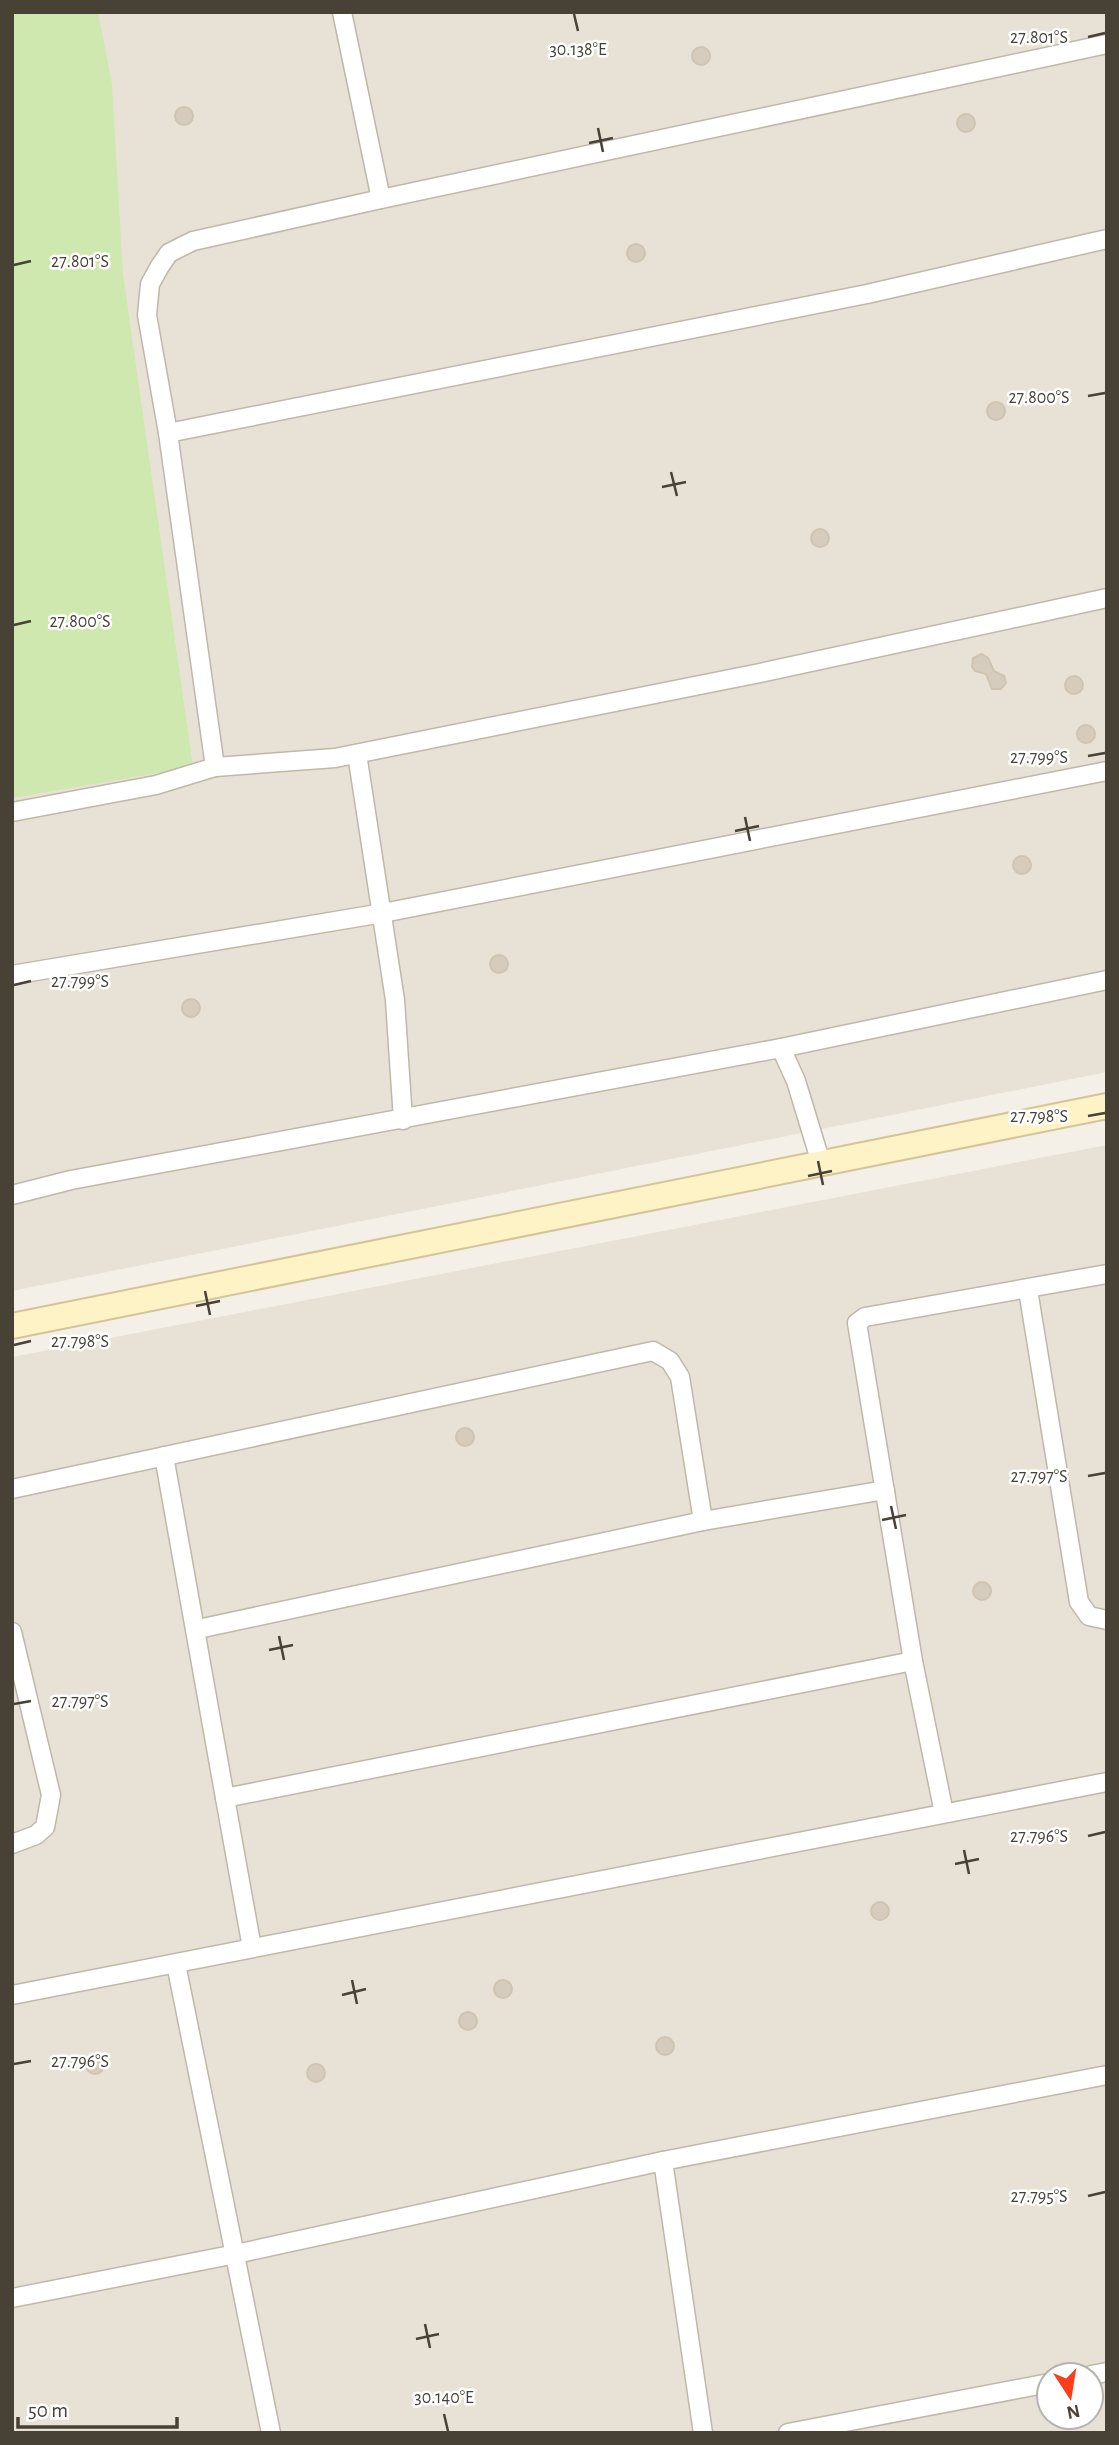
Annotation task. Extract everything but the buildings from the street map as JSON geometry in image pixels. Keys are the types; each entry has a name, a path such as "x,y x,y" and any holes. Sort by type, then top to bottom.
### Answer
{"street":[{"path":"342,12 381,199"},
{"path":"215,767 168,433 147,315 150,284 169,253 193,241 381,199 1107,44"},
{"path":"168,433 867,294 1107,239"},
{"path":"12,812 156,785 215,767 281,764 357,754 760,673 1107,598"},
{"path":"357,754 395,1000 403,1120"},
{"path":"12,975 383,913 1107,771"},
{"path":"12,1195 71,1181 780,1048 1107,980"},
{"path":"780,1048 796,1080 821,1163"},
{"path":"12,1326 1107,1106"},
{"path":"944,1813 913,1661 857,1323 865,1317 1107,1274"},
{"path":"1028,1290 1079,1602 1089,1616 1107,1620"},
{"path":"12,1489 653,1351 670,1360 680,1377 703,1521"},
{"path":"164,1456 198,1629 252,1948"},
{"path":"198,1629 703,1521 885,1489"},
{"path":"12,1632 51,1795 45,1828 36,1835 12,1844"},
{"path":"225,1798 913,1661"},
{"path":"12,1995 1107,1782"},
{"path":"176,1964 271,2433"},
{"path":"12,2298 236,2254 663,2161 1107,2075"},
{"path":"663,2161 703,2433"},
{"path":"789,2433 1035,2386"}],"shaded area":[{"path":"12,12 1107,12 1107,1072 12,1291"},
{"path":"1107,1145 1107,2433 12,2433 12,1357"}],"green space":[{"path":"12,12 98,12 112,84 123,274 193,767 12,798"}]}
